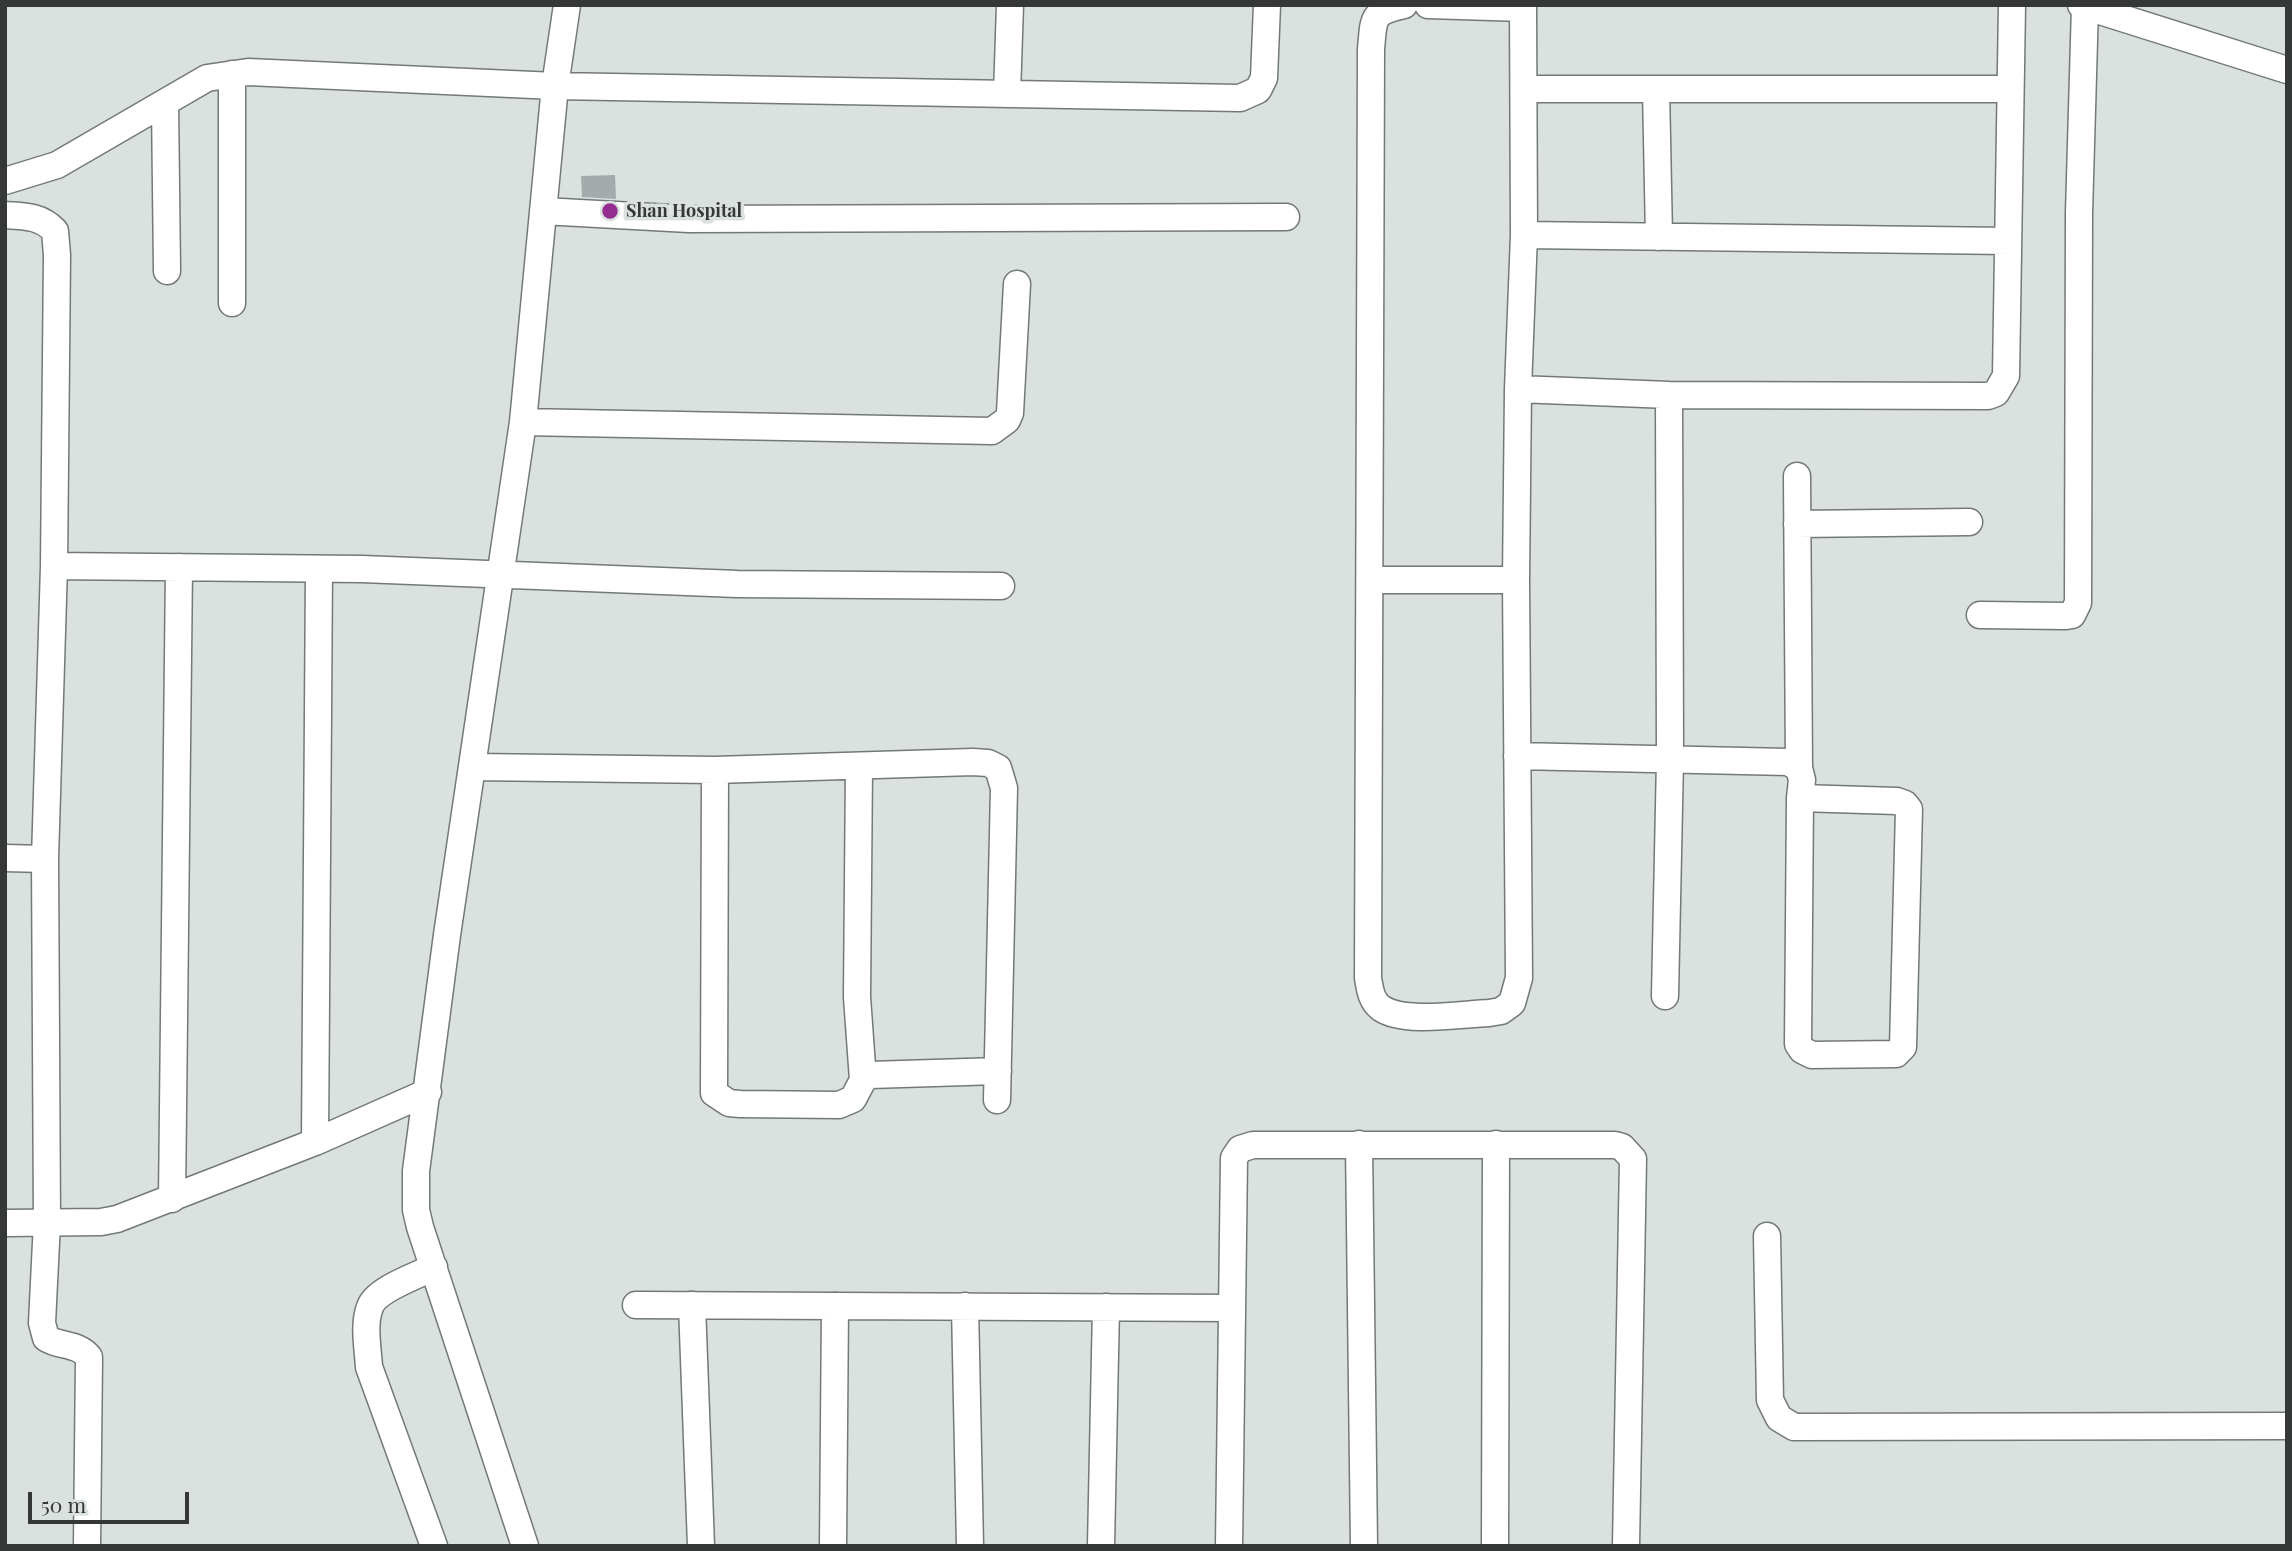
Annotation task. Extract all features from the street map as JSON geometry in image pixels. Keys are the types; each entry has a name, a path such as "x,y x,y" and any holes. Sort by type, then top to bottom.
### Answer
{"street":[{"path":"525,1546 420,1227 415,1194 440,987 523,422 555,86 567,5"},
{"path":"1007,94 1010,5"},
{"path":"5,181 57,165 207,78 232,74 555,86 1240,99 1258,90 1264,79 1267,5"},
{"path":"1404,5 1384,9 1377,14 1373,22 1371,49 1368,978 1370,995 1379,1007 1407,1016 1489,1013 1501,1010 1512,1003 1519,978 1516,580 1518,388 1524,235 1523,6 1429,5"},
{"path":"1518,388 1669,395 1989,396 1996,393 2006,376 2012,5"},
{"path":"1980,615 2066,616 2072,615 2078,603 2079,213 2083,6 2287,70"},
{"path":"232,74 232,303"},
{"path":"1525,89 2010,89"},
{"path":"1656,89 1659,237"},
{"path":"165,103 167,271"},
{"path":"543,211 689,219 1286,217"},
{"path":"5,215 36,218 47,222 55,231 54,566 45,859 47,1222 43,1331 46,1338 54,1343 77,1347 89,1357 87,1546"},
{"path":"1524,235 2008,241"},
{"path":"523,422 992,431 1007,420 1010,413 1017,284"},
{"path":"1665,996 1670,759 1669,395"},
{"path":"1797,475 1799,768 1802,780 1800,799 1798,1044 1802,1050 1812,1055 1896,1054 1903,1047 1909,809 1897,801 1800,799"},
{"path":"1797,524 1969,522"},
{"path":"54,566 502,573 737,584 1001,586"},
{"path":"172,1199 179,568"},
{"path":"315,1142 319,569"},
{"path":"1370,580 1516,580"},
{"path":"1517,756 1788,762 1799,768"},
{"path":"473,767 715,770 988,763 998,768 1004,788 997,1100"},
{"path":"715,770 714,1093 729,1103 839,1105 853,1099 863,1080 857,997 859,766"},
{"path":"5,858 45,859"},
{"path":"863,1080 875,1074 998,1072"},
{"path":"5,1223 102,1222 117,1219 315,1142 428,1092"},
{"path":"1359,1144 1364,1546"},
{"path":"1495,1546 1496,1144"},
{"path":"1229,1546 1234,1158 1240,1149 1253,1145 1496,1144 1615,1145 1630,1153 1633,1160 1626,1546"},
{"path":"1767,1237 1770,1400 1779,1418 1794,1427 2287,1426"},
{"path":"434,1268 381,1293 368,1309 369,1367 434,1546"},
{"path":"636,1305 1232,1308"},
{"path":"692,1305 701,1546"},
{"path":"833,1546 835,1306"},
{"path":"965,1306 970,1546"},
{"path":"1101,1546 1106,1307"}],"building":[{"path":"615,175 616,199 582,197 581,176"}],"place":[{"name":"Shan Hospital","path":"610,211"}]}
